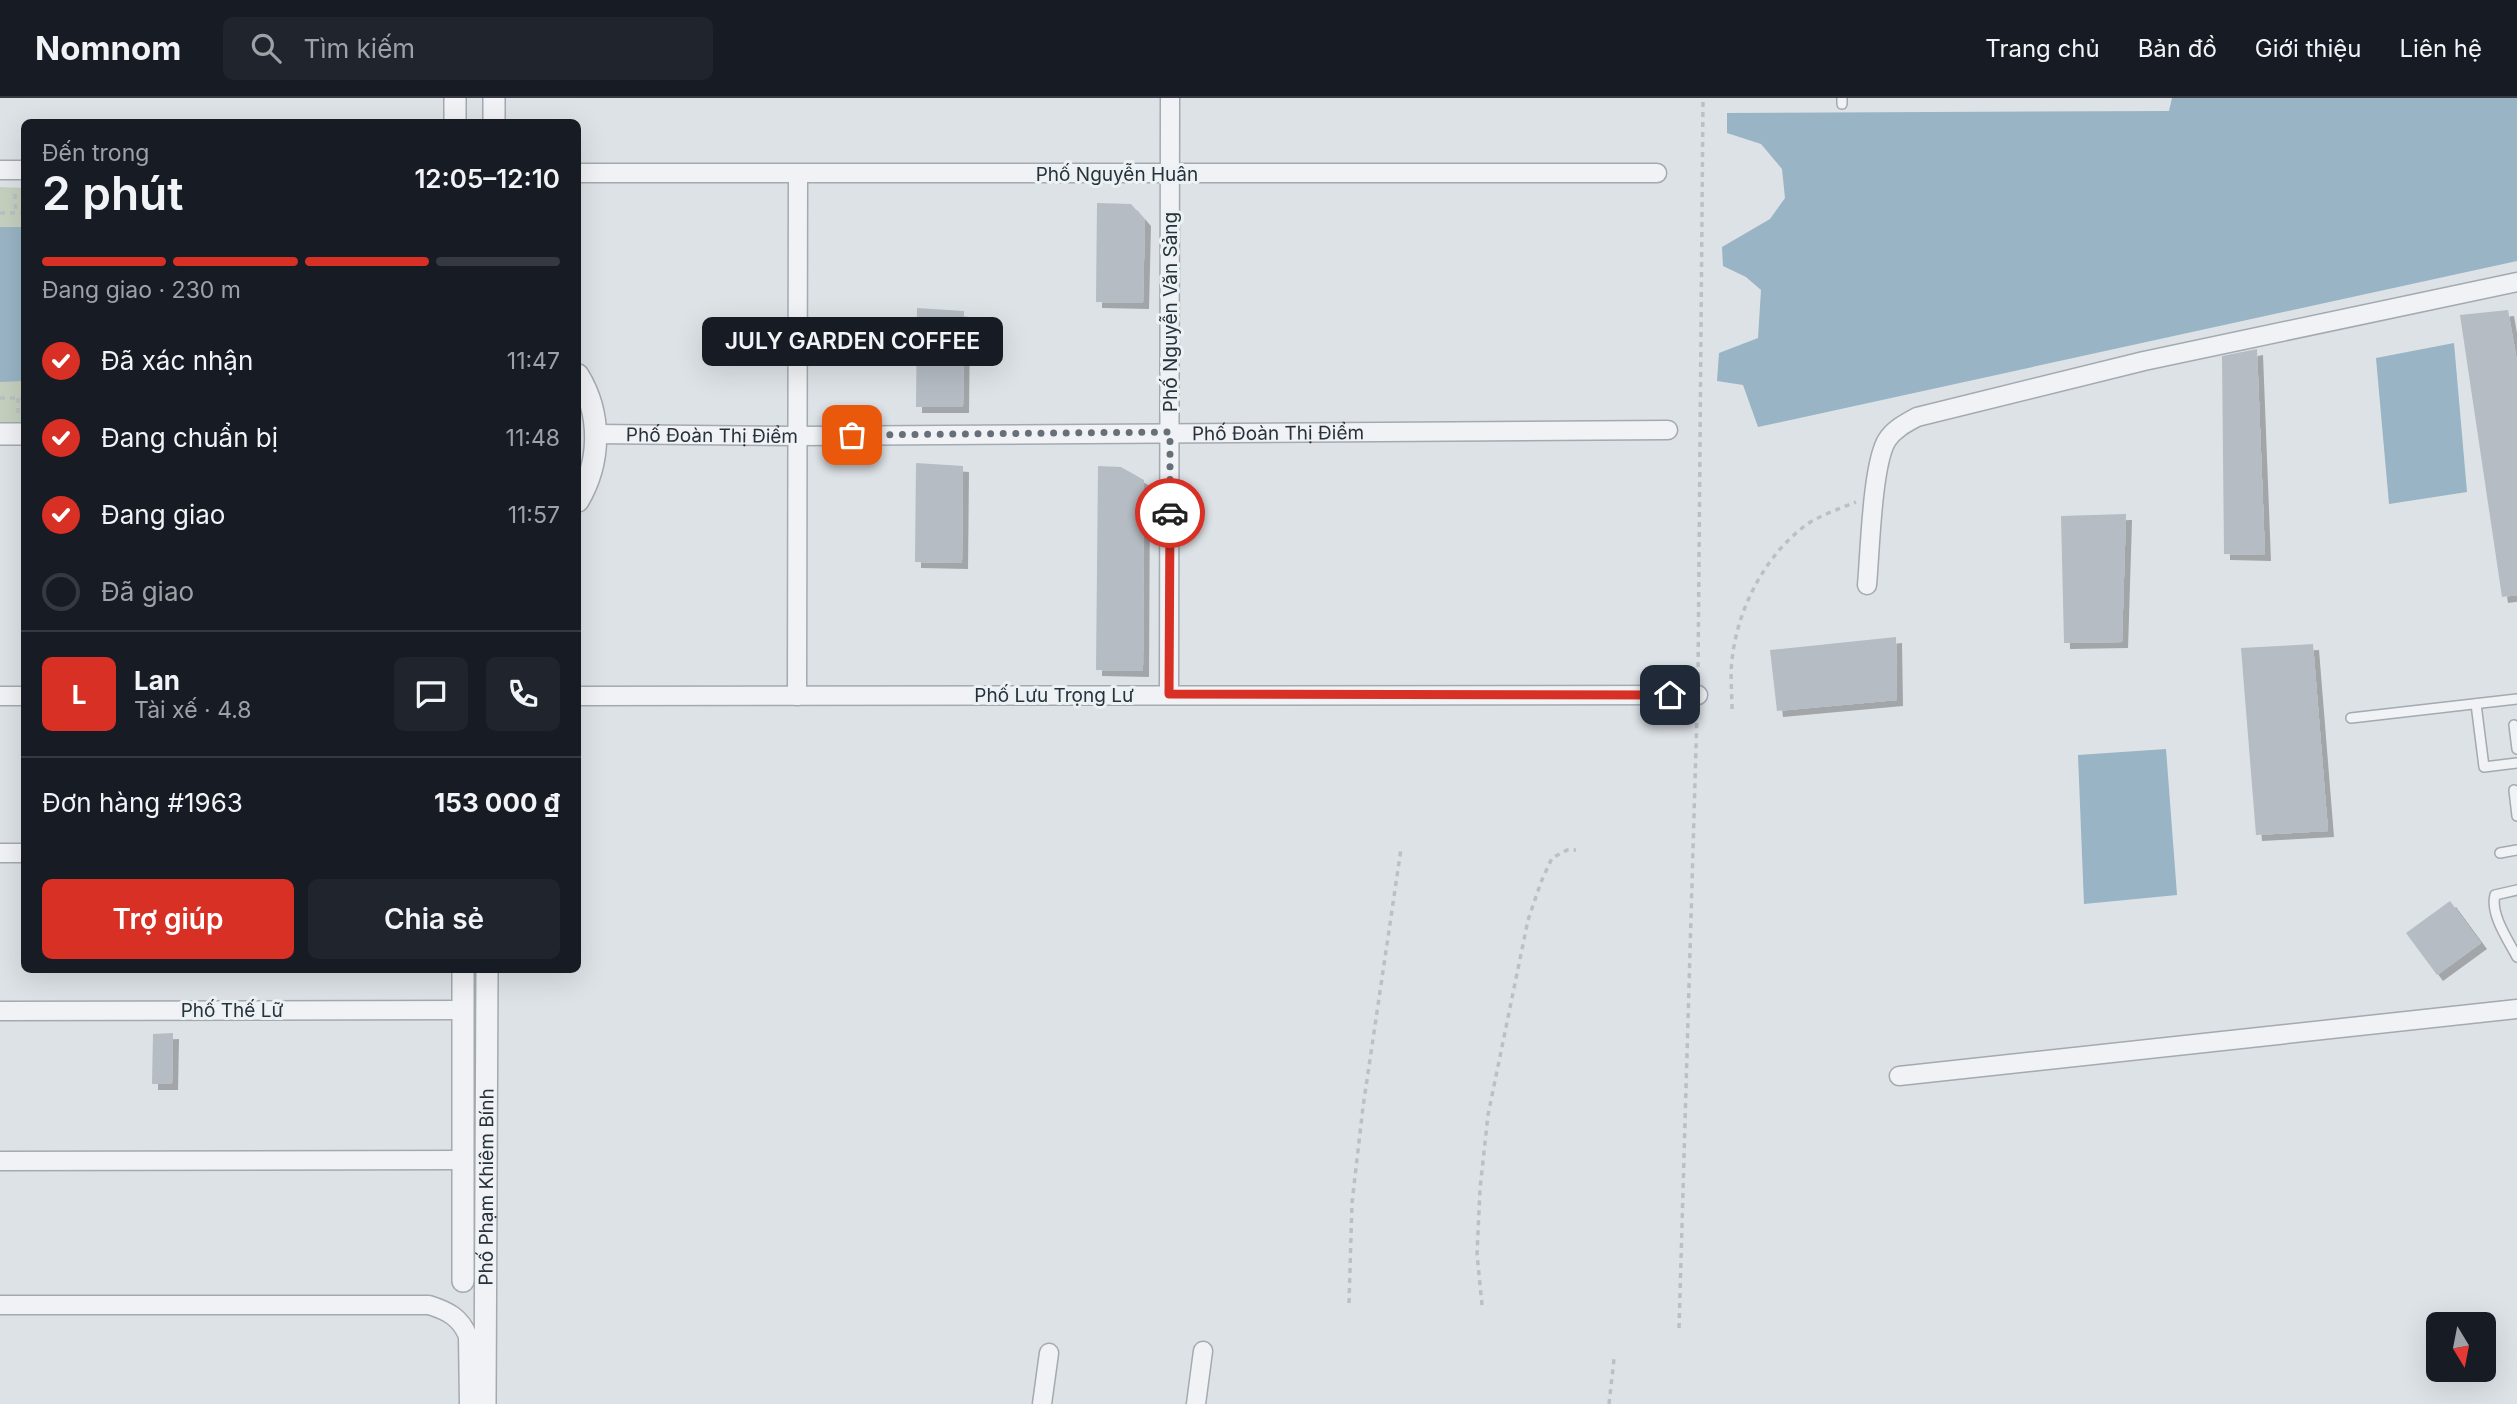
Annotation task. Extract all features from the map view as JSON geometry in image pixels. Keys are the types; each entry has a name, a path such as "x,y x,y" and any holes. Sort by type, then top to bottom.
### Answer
{"street":[{"path":"455,98 455,119"},
{"path":"494,98 494,119"},
{"name":"Phố Nguyễn Văn Sảng","path":"1169,694 1171,98"},
{"path":"0,170 21,170"},
{"name":"Phố Nguyễn Huân","path":"581,173 1657,173"},
{"path":"797,696 798,174"},
{"path":"1867,585 1879,459 1887,439 1901,426 1917,417 2144,361 2517,282"},
{"path":"581,381 589,398 596,434 593,468 581,494"},
{"path":"0,434 21,426"},
{"name":"Phố Đoàn Thị Điểm","path":"596,434 799,436 1668,430"},
{"name":"Phố Lưu Trọng Lư","path":"581,696 1698,695"},
{"path":"0,696 21,696"},
{"path":"0,853 21,853"},
{"name":"Phố Phạm Khiêm Bính","path":"463,973 463,1281"},
{"name":"Phố Phạm Khiêm Bính","path":"485,1404 486,973"},
{"name":"Phố Thế Lữ","path":"0,1011 463,1010"},
{"path":"1899,1076 2517,1010"},
{"path":"0,1161 463,1160"},
{"path":"0,1305 429,1306 446,1311 459,1319 468,1336 469,1404"},
{"path":"1196,1404 1203,1352"},
{"path":"1042,1404 1049,1353"}],"lane":[{"path":"2351,718 2517,699"},
{"path":"2476,704 2484,767 2517,763"},
{"path":"2514,725 2517,749"},
{"path":"2514,790 2517,816"},
{"path":"2500,853 2517,850"},
{"path":"2517,890 2500,892 2494,900 2517,957"}],"path":[{"path":"15,194 16,213"},
{"path":"0,213 21,213"},
{"path":"0,398 18,398 21,426"},
{"path":"1732,709 1732,659 1743,612 1755,584 1779,552 1803,527 1856,502 1875,497"},
{"path":"1349,1303 1352,1203 1363,1107 1401,849"},
{"path":"1482,1305 1478,1254 1480,1189 1487,1128 1528,920 1552,858 1567,850 1576,850"},
{"path":"1609,1404 1614,1359"}],"green space":[{"path":"0,187 21,188 21,424 0,424"}],"water":[{"path":"2172,98 2517,98 2517,261 1758,427 1743,385 1717,381 1719,353 1758,338 1761,290 1746,277 1723,266 1722,247 1770,219 1785,198 1782,169 1761,144 1727,133 1727,113 2169,111"},
{"path":"0,227 21,227 21,381 0,382"},
{"path":"2454,343 2467,492 2389,504 2376,358"},
{"path":"2166,749 2177,895 2084,904 2078,755"}],"building":[{"path":"1097,203 1131,204 1145,220 1143,303 1096,302"},
{"path":"917,308 964,311 963,407 916,407"},
{"path":"2508,310 2517,361 2517,595 2502,597 2460,315"},
{"path":"2257,349 2265,555 2224,554 2222,356"},
{"path":"916,463 963,466 962,563 915,562"},
{"path":"1098,466 1121,467 1144,480 1143,671 1096,670"},
{"path":"2126,514 2122,642 2064,643 2061,516"},
{"path":"1896,637 1897,700 1777,711 1770,650"},
{"path":"2313,644 2328,831 2256,835 2241,648"},
{"path":"2450,901 2481,943 2437,975 2406,933"},
{"path":"173,1033 172,1084 152,1084 153,1034"}],"way so far":[{"path":"852,435 1170,432 1170,513"}],"place":[{"name":"JULY GARDEN COFFEE","path":"852,435"}],"route":[{"path":"1170,513 1169,694 1670,695"}]}
